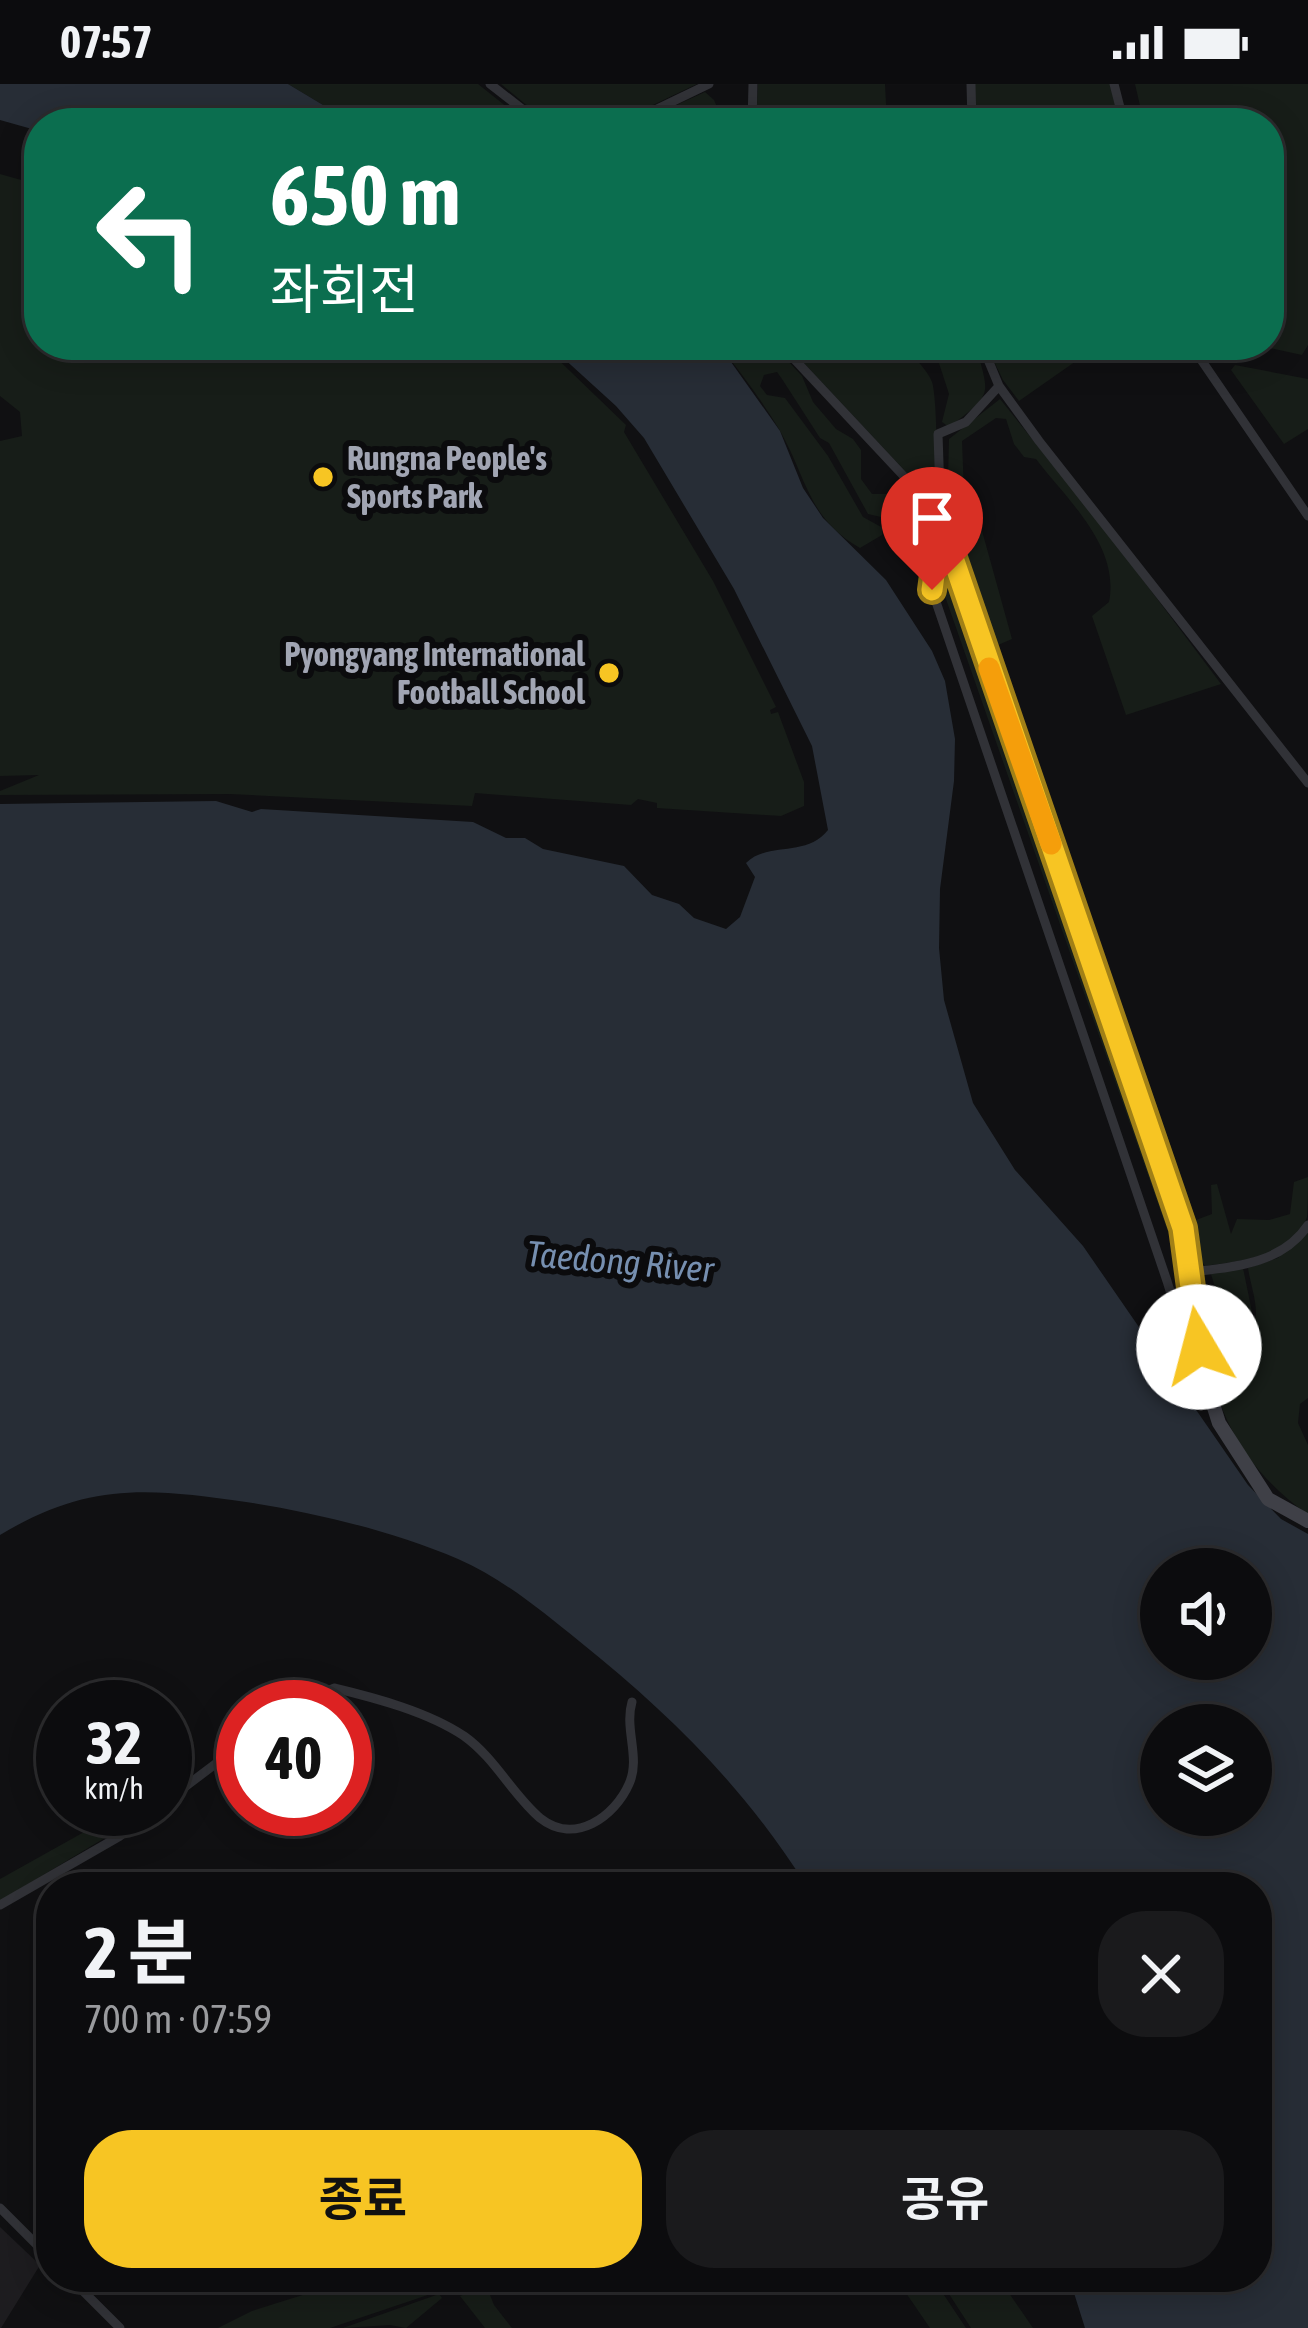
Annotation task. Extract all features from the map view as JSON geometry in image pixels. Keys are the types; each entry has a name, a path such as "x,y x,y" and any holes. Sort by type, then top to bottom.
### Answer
{"street":[{"path":"490,84 521,108"},
{"path":"659,108 709,84"},
{"path":"795,360 927,501 941,523 1183,1228 1204,1376 1219,1423 1268,1499 1308,1521"},
{"path":"988,360 999,386 1308,783"},
{"path":"1201,360 1308,516"},
{"path":"999,386 966,422 938,434 941,523 932,590 1168,1281 1190,1356 1175,1363"},
{"path":"1191,1272 1274,1256 1297,1240 1308,1225"},
{"path":"372,1701 470,1740 540,1818 573,1827 592,1826 605,1818 632,1779 634,1757 628,1728 632,1702"},
{"path":"192,1782 216,1763"},
{"path":"57,1872 120,1836"},
{"path":"0,1905 36,1884"},
{"path":"0,2209 36,2244"},
{"path":"84,2292 120,2328"}],"shaded area":[{"path":"288,84 478,84 508,108 328,108"},
{"path":"501,84 697,84 647,108 530,108"},
{"path":"758,84 885,84 886,108 757,108"},
{"path":"975,84 1110,84 1116,108 976,108"},
{"path":"1135,84 1308,84 1308,345 1302,355 1284,351 1284,108 1141,108"},
{"path":"705,92 717,108 670,108"},
{"name":"Rungna People's Sports Park","path":"0,174 24,181 24,360 559,360 626,425 624,432 713,581 776,707 771,714 778,712 804,782 804,806 781,816 657,808 657,803 638,799 631,805 475,793 472,806 230,794 0,795 39,775 0,776 0,441 22,436 20,412 0,396"},
{"path":"730,360 787,360 802,376 813,402 861,450 861,479 872,494 893,494 933,523 933,529 868,514 829,443 820,438 777,372 764,375 760,386 767,395 785,398 828,456 863,517 883,528 882,535 860,548 842,536 818,510 758,396"},
{"path":"801,360 916,360 932,382 936,436 935,490 920,487"},
{"path":"938,360 979,360 985,392 949,427 942,422 949,394"},
{"path":"993,360 1078,360 1019,401"},
{"path":"1235,365 1308,379 1308,429 1284,444 1231,370"},
{"path":"1000,399 1221,684 1126,715 1092,616 1109,602 1110,581 1107,562 1089,525 1036,459 1024,457 1006,419 996,418 962,441 964,492 971,491 1012,639 998,645 1196,1220 1212,1214 1211,1185 1217,1184 1231,1234 1237,1219 1269,1220 1290,1214 1294,1182 1308,1177 1307,1217 1301,1230 1265,1255 1205,1266 1197,1254 947,522 949,439"},
{"path":"946,549 1178,1226 1182,1272 940,582 942,550"},
{"path":"1308,1230 1308,1398 1300,1404 1298,1423 1308,1445 1308,1515 1275,1488 1249,1457 1228,1422 1207,1360 1215,1339 1244,1333 1254,1324 1256,1308 1248,1268 1278,1258"},
{"path":"1243,1268 1252,1312 1246,1329 1238,1332 1225,1320 1211,1274"},
{"path":"77,1836 108,1836 48,1872 36,1872 36,1879 0,1901 0,1879"},
{"path":"0,2227 36,2261 36,2271 0,2328"},
{"path":"312,2292 437,2292 330,2328 218,2328 252,2311"},
{"path":"489,2292 512,2328 485,2328 460,2296"},
{"path":"905,2292 942,2292 966,2328 930,2328"},
{"path":"948,2292 1008,2292 1033,2328 971,2328"},
{"path":"439,2294 442,2298 406,2328 343,2328"}],"water":[{"path":"0,84 288,84 328,108 24,108 24,127 0,120"},
{"name":"Taedong River","path":"565,360 730,360 780,431 803,488 823,518 886,580 932,651 945,681 955,739 939,948 944,1000 973,1103 1015,1170 1083,1246 1248,1485 1281,1519 1308,1534 1308,2328 1085,2328 1074,2292 1272,2292 1272,1872 797,1872 732,1785 675,1725 536,1607 458,1559 327,1517 246,1502 148,1492 119,1493 62,1506 0,1535 0,804 216,801 252,812 473,822 506,838 525,838 543,849 624,866 652,895 726,929 740,917 755,877 746,863 765,852 809,844 828,830 812,746 734,589 644,438"}],"slow traffic":[{"path":"989,668 1051,844"}],"place":[{"name":"Rungna People's Sports Park","path":"323,477"},
{"name":"Pyongyang International Football School","path":"609,673"}],"route":[{"path":"932,590 941,523 1183,1228 1199,1347"}]}
